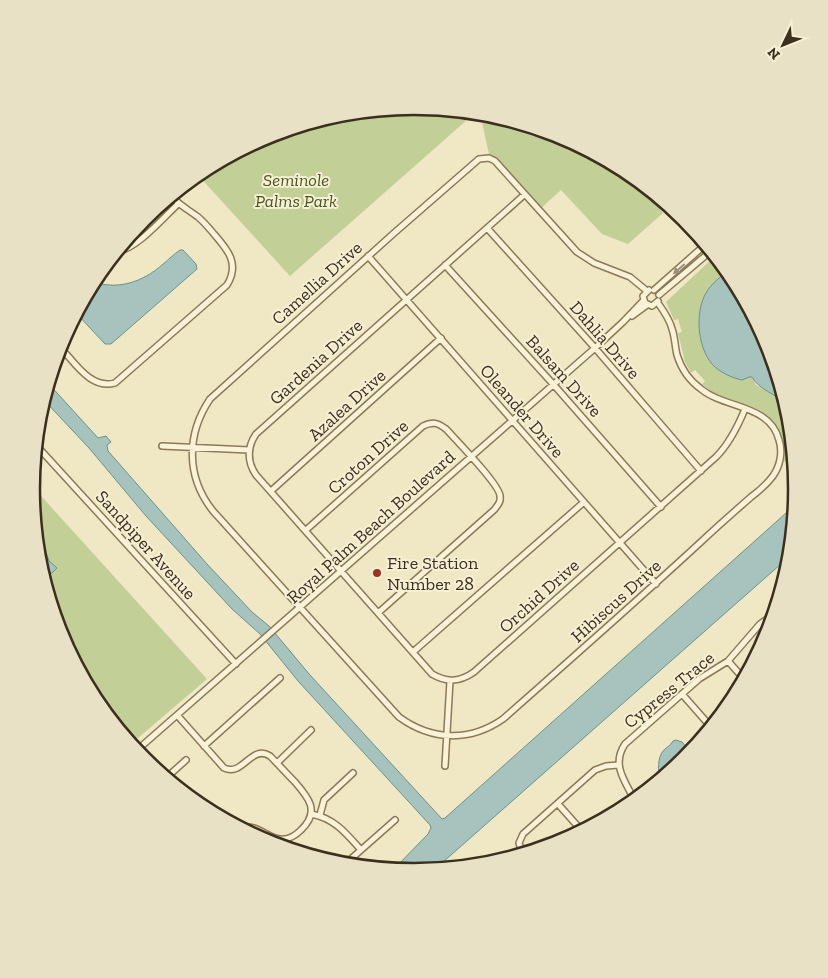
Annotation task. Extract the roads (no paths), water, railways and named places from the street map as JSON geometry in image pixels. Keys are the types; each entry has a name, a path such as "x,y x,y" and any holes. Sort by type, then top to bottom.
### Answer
{"street":[{"name":"Camellia Drive","path":"301,608 209,505 199,488 195,476 192,447 194,434 199,418 215,394 368,256 479,159 485,158 495,161 578,252 585,258 603,267 624,274 636,282 646,297"},
{"name":"Gardenia Drive","path":"249,450 256,434 524,195"},
{"path":"66,353 91,380 100,384 115,383 228,285 233,270 230,253 200,218 175,201"},
{"path":"127,250 178,204"},
{"name":"Dahlia Drive","path":"487,228 595,348 701,471"},
{"path":"701,249 646,297 656,304 659,296 706,255"},
{"name":"Oleander Drive","path":"368,256 656,584"},
{"name":"Balsam Drive","path":"445,265 661,506"},
{"path":"654,290 659,296"},
{"name":"Royal Palm Beach Boulevard","path":"142,745 595,348 646,297"},
{"name":"Hibiscus Drive","path":"301,608 399,717 417,728 432,734 447,736 475,733 504,719 656,584 704,538 768,483 778,469 781,451 776,432 762,416 712,396 697,386 685,371 677,355 672,328 664,312 656,304"},
{"name":"Azalea Drive","path":"271,491 441,338"},
{"name":"Orchid Drive","path":"450,681 464,678 474,672 701,471 725,448 745,409"},
{"name":"Croton Drive","path":"306,530 423,426 429,423 440,424 471,457 499,491 499,504 378,613"},
{"path":"162,446 249,450 252,469 271,491 432,674 450,681 445,766"},
{"name":"Sandpiper Avenue","path":"42,452 236,664"},
{"path":"413,652 584,502"},
{"name":"Cypress Trace","path":"618,765 620,754 625,744 708,672 728,661 764,621"},
{"path":"728,661 739,674"},
{"path":"204,746 280,678"},
{"path":"682,694 707,722"},
{"path":"177,715 224,768 236,770 258,753 268,754 308,797 311,807 308,821 300,831 284,839 281,838"},
{"path":"276,762 311,730"},
{"path":"171,773 186,760"},
{"path":"521,847 521,836 595,770 606,766 618,765 631,793"},
{"path":"320,815 324,800 353,773"},
{"path":"558,804 577,825"},
{"path":"311,814 328,818 339,826 361,850"},
{"path":"352,858 395,820"}],"water":[{"path":"180,250 183,250 196,264 197,269 111,344 105,344 82,319 101,284 121,285 130,283 154,271"},
{"path":"722,276 738,302 760,346 776,396 758,385 752,377 742,380 718,370 707,357 699,329 700,310 706,293"},
{"path":"54,389 98,438 106,436 111,442 107,445 108,451 207,564 252,612 269,626 310,675 442,819 787,512 785,538 780,564 444,862 400,862 428,834 431,828 430,825 298,681 260,634 232,609 146,516 89,448 50,406"},
{"path":"45,548 49,561 57,568 50,573"},
{"path":"673,741 682,742 685,746 659,771 660,756"}],"place":[{"name":"Fire Station Number 28","path":"377,573"}],"park label":[{"name":"Seminole Palms Park","path":"296,190"}]}
